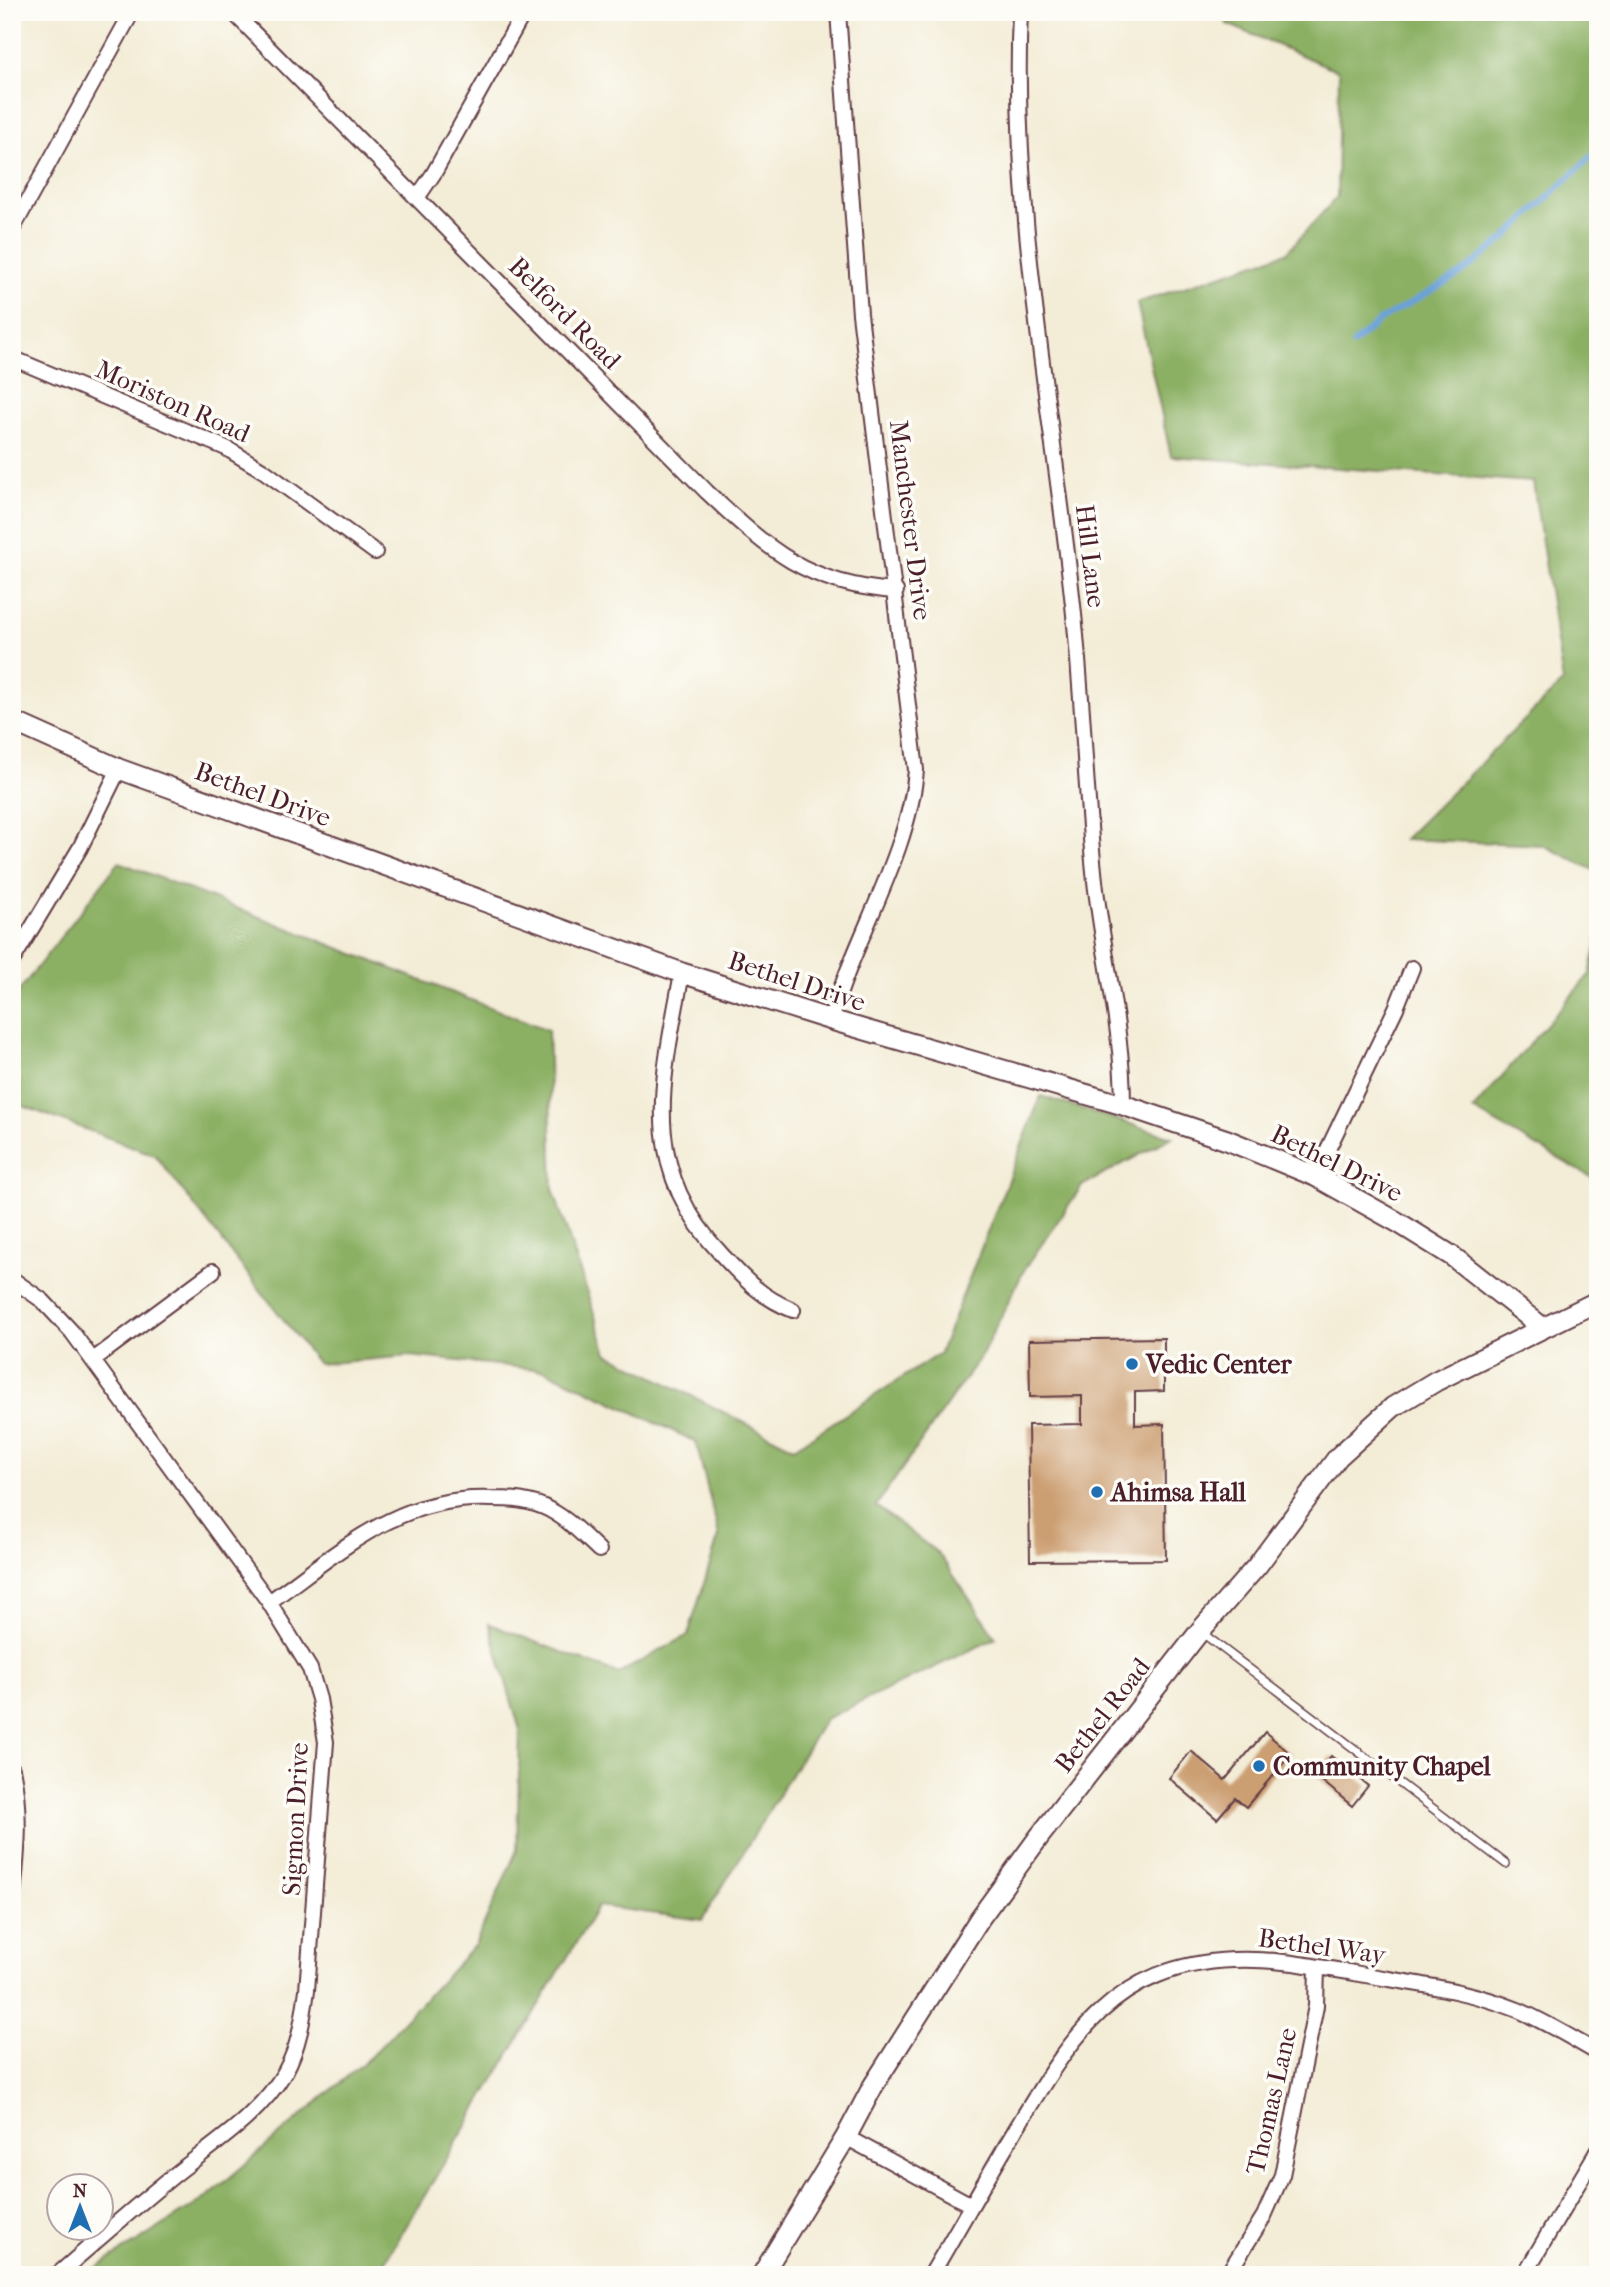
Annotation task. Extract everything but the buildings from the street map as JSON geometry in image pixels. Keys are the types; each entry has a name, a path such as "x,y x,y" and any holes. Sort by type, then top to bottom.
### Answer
{"street":[{"path":"12,230 132,12"},
{"name":"Belford Road","path":"233,12 697,482 762,544 799,566 855,588 896,591"},
{"path":"417,198 434,173 524,12"},
{"name":"Manchester Drive","path":"831,1020 842,981 905,827 914,793 915,750 860,314 838,12"},
{"name":"Hill Lane","path":"1020,12 1018,63 1024,204 1073,605 1095,880 1123,1070 1123,1105"},
{"name":"Moriston Road","path":"12,358 226,448 264,471 375,552"},
{"name":"Bethel Drive","path":"12,721 119,769 682,973 831,1020 1123,1105 1227,1140 1315,1176 1452,1256 1543,1328"},
{"path":"12,961 80,848 119,769"},
{"path":"1315,1176 1396,1008 1412,968"},
{"path":"682,973 662,1100 664,1140 675,1187 684,1209 702,1234 752,1288 771,1301 793,1310"},
{"path":"93,1360 213,1270"},
{"name":"Sigmon Drive","path":"12,1279 43,1301 72,1332 269,1602 310,1669 319,1699 326,1742 307,1990 293,2054 270,2093 254,2111 57,2275"},
{"name":"Bethel Road","path":"762,2275 846,2137 887,2062 980,1918 1039,1837 1200,1631 1256,1566 1338,1457 1363,1431 1394,1407 1436,1381 1598,1301"},
{"path":"269,1602 382,1524 433,1502 452,1499 527,1501 569,1522 599,1550"},
{"path":"12,1769 18,1799 19,1840 12,1904"},
{"name":"Bethel Way","path":"931,2275 1058,2059 1087,2023 1115,1999 1158,1975 1208,1962 1259,1959 1466,1993 1518,2010 1598,2053"},
{"name":"Thomas Lane","path":"1227,2275 1264,2216 1282,2175 1316,2006 1317,1967"},
{"path":"846,2137 971,2205"},
{"path":"1524,2275 1598,2150"}],"lane":[{"path":"1200,1631 1506,1864"}],"green space":[{"path":"1223,12 1598,12 1598,872 1543,845 1404,839 1563,682 1533,482 1171,456 1137,303 1286,253 1337,197 1339,71 1227,24"},
{"path":"119,862 548,1030 553,1189 607,1353 794,1448 940,1353 1041,1096 1172,1137 1082,1186 1024,1270 983,1353 876,1506 939,1554 996,1638 825,1719 702,1920 598,1906 377,2275 85,2275 206,2198 371,2056 475,1945 517,1850 520,1730 489,1624 618,1674 688,1635 719,1535 696,1442 545,1370 410,1356 318,1364 155,1155 12,1102 12,1000"},
{"path":"1598,938 1598,1181 1473,1110 1590,974"}],"waterway":[{"path":"1353,344 1379,321 1462,273 1502,241 1598,150"}],"place":[{"name":"Vedic Center","path":"1132,1364"},
{"name":"Ahimsa Hall","path":"1097,1492"},
{"name":"Community Chapel","path":"1259,1766"}]}
